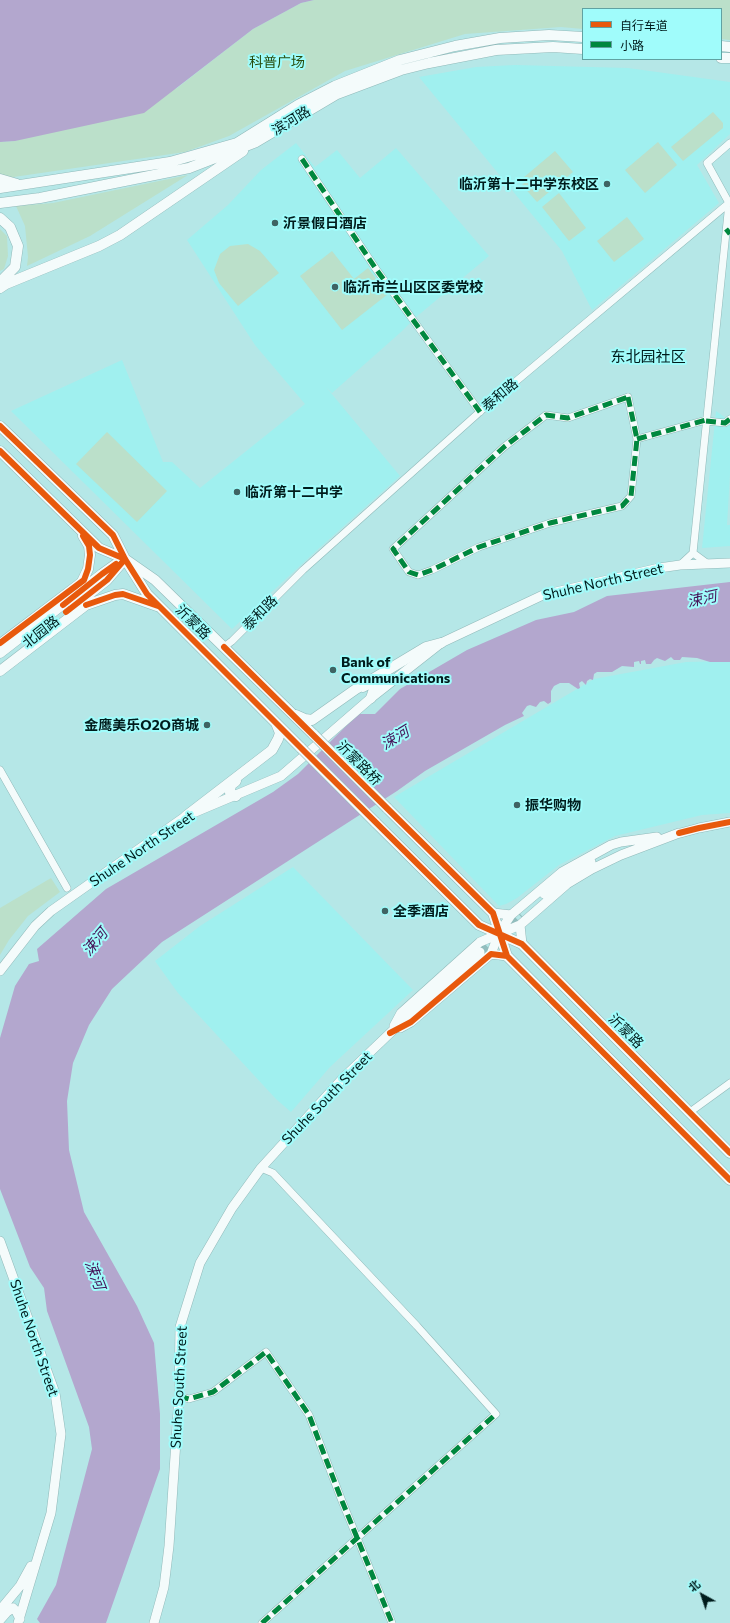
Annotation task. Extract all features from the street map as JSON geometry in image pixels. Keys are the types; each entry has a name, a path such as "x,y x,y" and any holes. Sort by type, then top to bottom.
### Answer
{"main road":[{"name":"滨河路","path":"0,188 170,162 237,143 298,105 334,86 400,60 455,46 500,38 549,35 582,37"},
{"name":"滨河路","path":"0,203 40,198 189,168 256,142 337,94 401,70 496,50 553,47 582,49"},
{"path":"0,288 6,284 99,246 120,235 256,142"},
{"path":"0,179 19,185"},
{"path":"0,218 10,227 18,246 15,267 0,282"},
{"name":"沂蒙路","path":"0,426 113,535 125,559 147,594 375,822 479,925 522,944 730,1153"},
{"name":"沂蒙路","path":"0,451 100,548 125,559 155,580 314,735"},
{"path":"74,596 84,580 88,569 90,555 89,546 80,529"},
{"name":"北园路","path":"0,653 102,574 125,559"},
{"name":"北园路","path":"0,664 107,580 125,559"},
{"name":"Shuhe North Street","path":"0,971 35,926 51,910 186,816 281,776 371,698 441,643 543,595 659,568 680,565 730,563"},
{"path":"0,671 86,605 115,595 123,594 160,607"},
{"path":"290,712 305,719 312,720 356,689 426,647 441,643"},
{"path":"314,735 316,723 319,719 370,683 375,686 371,698"},
{"path":"186,816 272,750 280,733 275,721"},
{"name":"沂蒙路桥","path":"314,735 493,913"},
{"path":"236,796 230,794 231,785 284,744 301,748"},
{"path":"390,1033 411,1022 491,954 499,933 515,914 559,882 586,865 619,850 699,828 730,822"},
{"path":"390,1033 401,1013 480,942 520,925 567,884 592,869 621,855 679,834"},
{"path":"515,914 493,913 507,956 730,1180"},
{"path":"520,925 522,944"},
{"name":"Shuhe South Street","path":"154,1623 164,1587 169,1546 179,1396 180,1327 200,1263 232,1208 261,1168 343,1078 410,1014 480,952"},
{"path":"491,954 507,956"},
{"name":"Shuhe North Street","path":"0,1241 56,1393 61,1434 50,1513 19,1621"},
{"path":"0,1610 20,1586 39,1553"},
{"path":"0,1620 13,1608 16,1611 19,1621"}],"street":[{"path":"680,565 693,553 706,420 728,231 729,203 708,163 730,143"},
{"path":"302,159 376,269 480,412"},
{"name":"泰和路","path":"224,647 232,641 303,570 480,412 729,203"},
{"path":"628,397 637,439 631,496 622,506 550,523 479,546 432,570 418,574 409,572 393,548 504,447 546,415 568,418 628,397"},
{"path":"637,439 706,420 725,423 730,419"},
{"path":"693,553 708,564"},
{"path":"0,643 84,580"},
{"path":"0,770 67,888"},
{"path":"690,1112 730,1083"},
{"path":"261,1168 273,1173 417,1326 496,1414 262,1623"},
{"path":"179,1396 188,1399 214,1392 266,1352 309,1415 392,1623"}],"shaded area":[{"name":"临沂第十二中学东校区","path":"515,65 628,68 730,82 730,134 697,165 719,203 592,310 562,251 419,77 476,67"},
{"path":"296,143 315,167 337,150 360,178 396,148 489,256 415,318 332,393 326,387 400,476 232,629 11,411 122,360 163,462 172,462 200,488 305,404 255,345 187,240 228,205 261,170"},
{"path":"716,411 730,421 730,474 727,525 730,525 730,546 702,548"},
{"path":"730,661 730,813 702,815 615,836 559,865 517,898 506,904 499,906 394,797 594,679 686,662"},
{"path":"293,867 413,990 330,1067 291,1112 276,1099 178,993 155,961 200,926"}],"green space":[{"name":"科普广场","path":"314,0 730,0 730,40 722,39 722,8 582,8 582,29 561,27 465,34 345,71 229,136 185,152 0,179 0,142 15,141 177,88 253,29 301,3"},
{"path":"713,112 723,123 723,128 683,161 671,147"},
{"path":"658,142 677,165 645,193 625,170"},
{"path":"555,151 573,172 537,202 522,185 526,181 523,178"},
{"path":"188,175 90,236 27,266 28,257 25,226 16,206 53,203"},
{"path":"559,193 586,228 569,241 542,207"},
{"path":"627,217 644,239 614,262 597,241"},
{"path":"0,229 7,236 8,256 4,269 0,271"},
{"path":"248,244 260,251 279,273 238,306 219,283 214,270 220,254 230,246"},
{"path":"332,251 354,279 368,268 388,294 342,330 300,276"},
{"path":"107,432 167,491 137,522 76,464"},
{"path":"51,878 60,892 28,916 9,940 0,955 0,908"}],"water":[{"path":"0,0 314,0 301,3 253,29 144,113 15,141 0,142"},
{"name":"涑河","path":"730,582 730,662 710,662 697,658 682,657 680,660 674,660 671,657 665,661 657,658 651,664 646,664 645,660 641,661 641,664 639,661 634,662 634,667 622,666 612,672 597,672 594,674 593,680 590,679 587,681 586,685 582,681 579,683 580,688 578,689 569,683 560,683 554,686 551,691 551,702 548,704 544,701 540,702 536,707 530,705 527,706 522,713 524,716 505,725 425,771 397,791 162,942 112,989 89,1025 73,1063 67,1101 69,1150 84,1212 137,1306 154,1343 160,1414 160,1469 106,1623 40,1623 37,1619 56,1585 92,1449 89,1427 47,1311 44,1288 30,1267 0,1189 0,1038 15,986 29,964 39,961 37,949 106,889 273,792 298,774 358,714 375,714 400,689 467,650 536,620 574,612 607,596"}],"tunnel":[{"path":"480,952 520,914"}],"marked path":[{"path":"302,159 376,269 480,412"},
{"path":"726,229 730,234"},
{"path":"628,397 637,439 631,496 622,506 550,523 479,547 432,570 418,575 409,572 393,549 504,447 546,415 568,418 628,397"},
{"path":"706,421 725,423 730,419"},
{"path":"637,439 706,420"},
{"path":"179,1396 189,1399 213,1392 266,1352 309,1415 342,1501 392,1623"},
{"path":"262,1623 496,1414"}],"cycle path":[{"path":"0,426 113,535 125,559 147,594 301,748 479,925 522,944 730,1153"},
{"path":"0,451 99,548 125,559"},
{"path":"0,643 84,580 88,569 90,555 89,546 83,536"},
{"path":"66,612 107,580 125,559"},
{"path":"63,605 116,564"},
{"path":"86,605 115,595 123,594 158,606"},
{"path":"224,647 493,913 507,956 730,1180"},
{"path":"679,833 730,822"},
{"path":"390,1033 411,1022 491,954 507,956"}],"place":[{"name":"临沂第十二中学东校区","path":"607,184"},
{"name":"沂景假日酒店","path":"275,223"},
{"name":"临沂市兰山区区委党校","path":"335,287"},
{"name":"临沂第十二中学","path":"237,492"},
{"name":"Bank of Communications","path":"333,670"},
{"name":"金鹰美乐O2O商城","path":"207,725"},
{"name":"振华购物","path":"517,805"},
{"name":"全季酒店","path":"385,911"}],"district":[{"name":"东北园社区","path":"648,357"}]}
